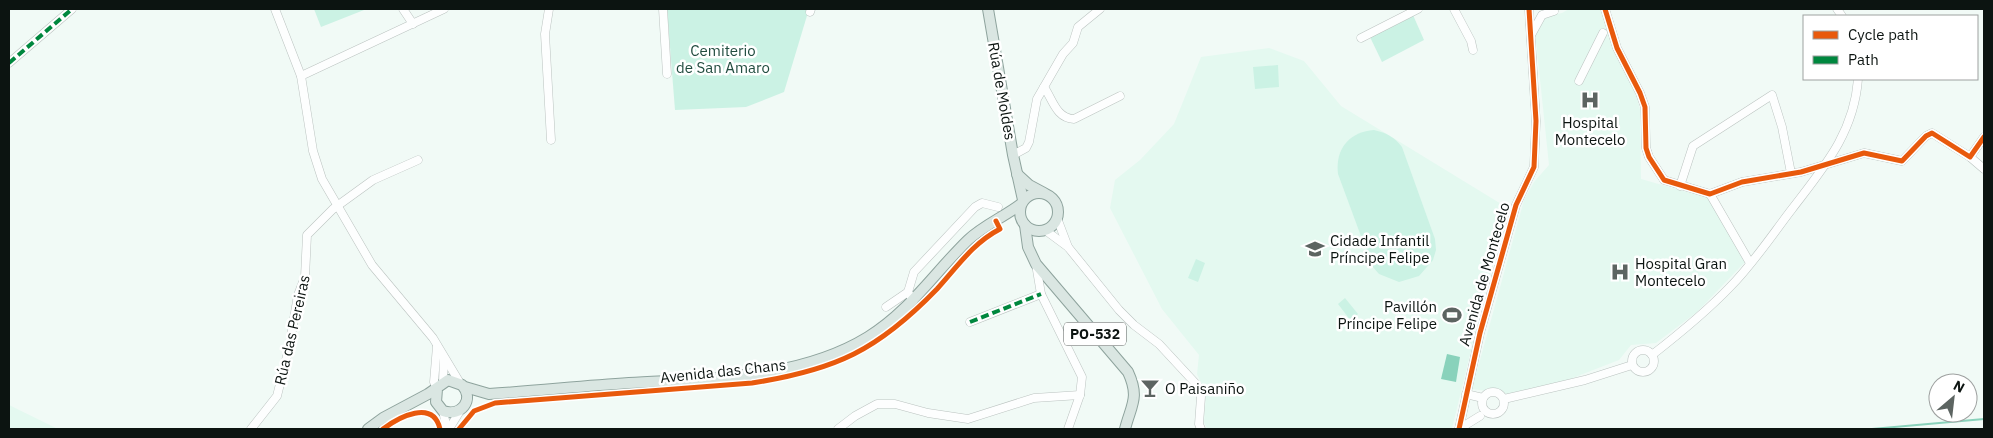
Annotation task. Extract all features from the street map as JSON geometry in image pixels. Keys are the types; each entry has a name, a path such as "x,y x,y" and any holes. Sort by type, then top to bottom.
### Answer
{"main road":[{"name":"Rúa de Moldes","path":"988,9 1022,202 1020,213 1024,223"},
{"path":"998,220 1024,223 1034,230 1043,230 1050,227 1057,218 1055,202 1047,194 1029,185 1017,173"},
{"path":"1022,202 1034,193 1047,194"},
{"name":"Avenida das Chans","path":"440,386 453,380 489,394 727,376 788,368 823,358 859,342 885,326 911,296 968,240 1022,202"},
{"path":"1024,223 1028,247"},
{"path":"1028,247 1043,230"},
{"name":"PO-532","path":"1028,247 1036,264 1128,372 1135,394 1134,406 1125,429"},
{"path":"462,385 468,396 462,408"},
{"path":"368,429 383,418 440,386"},
{"path":"440,386 435,397 441,409"},
{"name":"Avenida das Chans","path":"410,404 423,404 454,413 489,394"}],"street":[{"path":"9,63 72,9"},
{"path":"275,9 301,76 317,167 380,276 437,344 462,385"},
{"path":"402,9 413,24"},
{"path":"301,76 444,9"},
{"path":"549,9 545,34 551,140"},
{"path":"663,9 668,74"},
{"path":"1013,155 1026,148 1029,142 1038,98 1063,54 1073,43 1078,27 1100,9"},
{"path":"1361,38 1418,9"},
{"path":"1454,9 1471,41 1473,50"},
{"name":"Avenida de Montecelo","path":"1459,429 1480,333 1516,205 1534,167 1536,120 1529,9"},
{"path":"1530,37 1542,15 1554,9"},
{"path":"1605,9 1617,48 1645,107 1646,141 1649,157 1661,178 1680,186 1710,194 1742,182 1801,172 1827,163 1864,154 1902,161 1926,136 1932,133 1984,169"},
{"path":"1579,81 1603,33"},
{"path":"1652,355 1688,328 1731,286 1827,163 1847,129 1853,114 1858,80"},
{"path":"1044,87 1058,113 1068,119 1074,119 1120,96"},
{"path":"1680,186 1694,146 1772,95 1782,127 1791,173"},
{"path":"1970,158 1984,137"},
{"name":"Rúa das Pereiras","path":"252,429 277,396 289,348 298,295 305,277 307,235 338,206 373,180 418,160"},
{"path":"1710,194 1750,263"},
{"path":"886,307 911,296 914,272 975,207 982,203 998,207"},
{"path":"1057,218 1068,247"},
{"path":"1043,230 1068,247 1119,310 1134,326 1159,344 1197,385 1201,397 1199,424 1201,429"},
{"path":"1036,264 1041,294 1081,373 1083,383 1068,429"},
{"path":"970,322 1041,294"},
{"path":"437,344 438,356 434,382 440,386 445,367 443,354"},
{"path":"1646,350 1652,355 1654,362 1648,371 1637,371 1632,366 1632,358 1636,352 1646,350"},
{"path":"1504,399 1585,380 1632,366"},
{"path":"1459,429 1484,414 1500,412 1504,406 1504,399 1500,394 1492,392 1483,398 1484,414"},
{"path":"1466,394 1483,398"},
{"path":"838,429 855,416 877,404 895,404 928,413 968,419 1034,398 1080,395"},
{"path":"448,429 462,408"},
{"path":"441,409 448,429"},
{"path":"1470,429 1473,422 1484,414"}],"shaded area":[{"name":"Hospital Gran Montecelo","path":"1569,9 1602,9 1623,70 1636,90 1640,110 1641,179 1708,198 1745,262 1697,312 1656,343 1631,345 1619,360 1552,386 1509,394 1472,389 1524,200 1534,182 1549,165 1535,32 1539,22 1547,16 1562,13"},
{"name":"Cidade Infantil Príncipe Felipe","path":"1269,48 1304,61 1341,106 1511,210 1486,288 1452,429 1207,429 1204,422 1206,394 1197,374 1199,355 1162,309 1110,208 1115,180 1140,160 1174,124 1201,57"},
{"path":"1447,354 1460,357 1456,382 1441,379"},
{"path":"9,405 58,429 9,429"}],"green space":[{"path":"314,9 363,9 364,10 321,27"},
{"name":"Cemiterio de San Amaro","path":"667,9 809,9 784,92 746,107 675,110"},
{"path":"1413,15 1424,40 1382,62 1370,37"},
{"path":"1278,65 1279,87 1255,89 1253,67"},
{"path":"1374,130 1390,136 1402,147 1435,239 1436,250 1433,260 1419,276 1399,282 1379,274 1372,266 1338,174 1339,157 1346,143 1357,134"},
{"path":"1196,259 1205,263 1198,282 1188,278"},
{"path":"1345,298 1358,314 1351,321 1338,304"}],"waterway":[{"path":"1872,429 1984,419"}],"marked path":[{"path":"9,63 72,9"},
{"path":"970,322 1041,294"}],"cycle path":[{"path":"1459,429 1480,333 1516,205 1534,167 1536,121 1529,9"},
{"path":"1605,9 1617,48 1645,107 1646,148 1649,157 1664,180 1710,194 1742,182 1801,172 1864,153 1902,161 1926,136 1932,133 1970,157 1984,137"},
{"path":"459,429 474,411 495,403 752,383 782,378 832,364 875,342 916,310 973,248 1000,229 996,221"},
{"path":"383,429 415,413 430,415 436,420 440,429"}],"place":[{"name":"Hospital Montecelo","path":"1590,100"},
{"name":"Cidade Infantil Príncipe Felipe","path":"1315,249"},
{"name":"Hospital Gran Montecelo","path":"1620,272"},
{"name":"Pavillón Príncipe Felipe","path":"1452,315"},
{"name":"O Paisaniño","path":"1150,388"}]}
